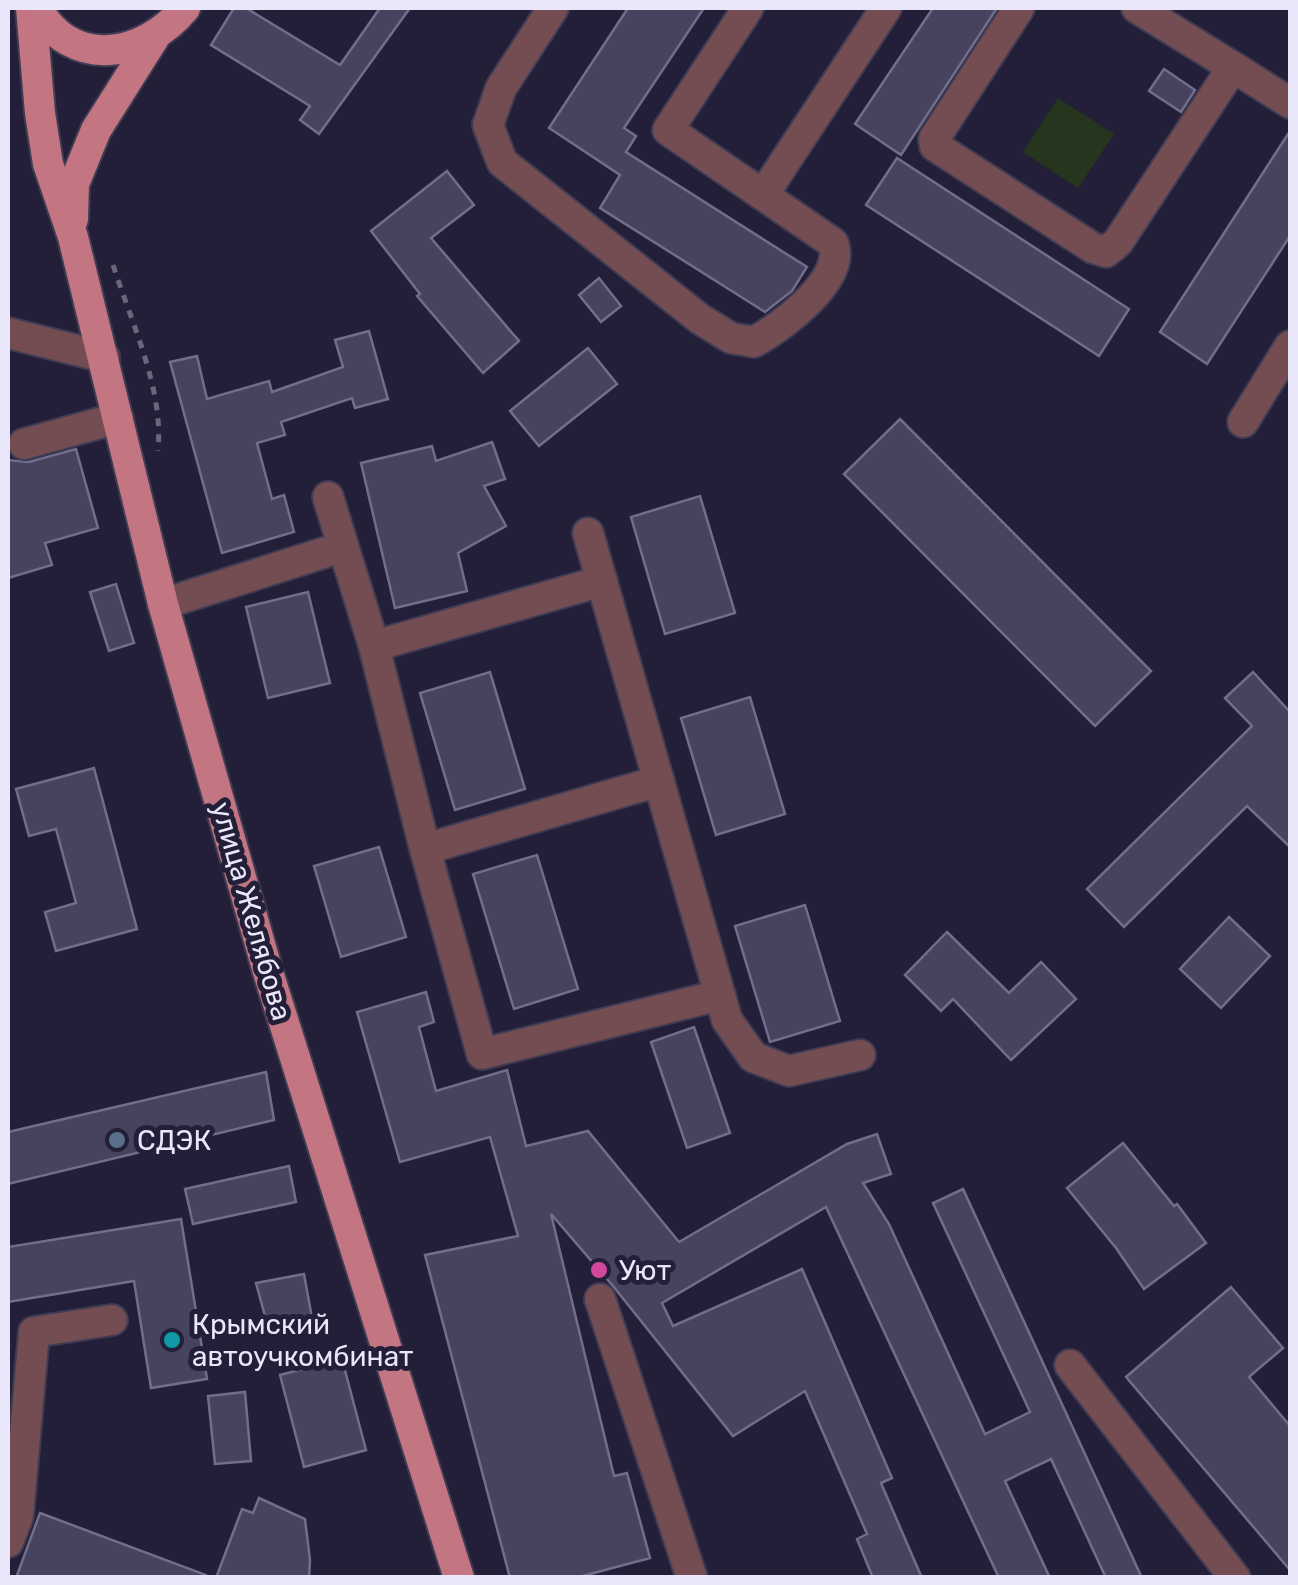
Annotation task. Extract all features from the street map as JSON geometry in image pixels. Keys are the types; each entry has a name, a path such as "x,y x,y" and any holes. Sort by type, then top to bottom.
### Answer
{"main road":[{"path":"34,8 66,37 100,50 124,50 154,38"},
{"path":"34,8 40,113 48,164 73,236"},
{"path":"73,236 74,184 96,130 154,38 184,8"},
{"name":"улица Желябова","path":"73,236 164,604 268,972 459,1578"}],"lane":[{"path":"553,8 501,88 488,125 502,162 700,320 731,338 754,342 801,310 834,264 837,253 833,243 668,130 748,8"},
{"path":"764,195 886,8"},
{"path":"1020,8 934,139 935,146 1093,248 1106,252 1118,242 1233,68"},
{"path":"1138,8 1290,104"},
{"path":"8,334 104,357"},
{"path":"1243,422 1290,346"},
{"path":"24,444 118,418"},
{"path":"328,497 374,646 482,1054 720,995"},
{"path":"588,533 728,1020 753,1057 788,1070 860,1055"},
{"path":"164,604 342,547"},
{"path":"374,646 602,582"},
{"path":"426,850 659,781"},
{"path":"600,1299 692,1578"},
{"path":"8,1542 18,1516 34,1332 112,1320"},
{"path":"1070,1365 1235,1578"}],"path":[{"path":"110,254 153,383 160,426 157,458"}],"green space":[{"path":"1058,98 1114,134 1078,188 1023,152"}],"building":[{"path":"234,8 246,8 340,65 380,8 410,8 319,134 300,120 310,106 211,45"},
{"path":"628,8 704,8 624,128 636,136 626,152 807,267 792,291 765,312 600,208 620,175 549,128"},
{"path":"933,8 997,8 901,155 855,124"},
{"path":"1164,69 1195,90 1181,112 1149,91"},
{"path":"1290,131 1290,236 1207,364 1160,332"},
{"path":"897,158 1129,309 1099,356 866,205"},
{"path":"447,171 474,205 431,238 519,341 483,373 417,296 420,294 371,231"},
{"path":"599,278 621,306 601,322 579,295"},
{"path":"369,331 388,399 355,408 352,398 281,422 285,435 257,443 272,499 284,495 294,532 222,553 170,362 197,356 207,399 269,381 272,392 343,367 335,340"},
{"path":"588,348 617,384 539,446 510,411"},
{"path":"900,419 1151,671 1095,726 844,474"},
{"path":"492,442 505,479 484,486 506,526 458,553 467,591 395,608 361,463 432,446 436,461"},
{"path":"76,449 98,528 45,543 52,565 8,578 8,460 29,462"},
{"path":"700,496 735,613 665,634 631,517"},
{"path":"116,584 134,643 109,651 90,592"},
{"path":"308,592 330,683 268,698 246,607"},
{"path":"490,672 525,789 455,810 420,693"},
{"path":"1253,672 1290,712 1290,847 1247,806 1124,927 1087,889 1252,726 1225,698"},
{"path":"750,697 785,814 716,835 681,718"},
{"path":"94,768 137,929 56,951 45,912 76,903 56,829 29,836 16,789"},
{"path":"379,847 406,937 341,957 314,866"},
{"path":"537,855 578,989 514,1009 473,874"},
{"path":"805,905 840,1021 770,1042 735,926"},
{"path":"1229,917 1270,956 1221,1008 1180,969"},
{"path":"947,932 1009,993 1041,962 1076,999 1011,1060 953,999 941,1011 905,975"},
{"path":"426,992 434,1022 419,1027 436,1091 507,1070 526,1146 588,1131 679,1242 847,1144 877,1134 891,1174 863,1183 889,1224 985,1434 1030,1412 933,1203 963,1189 1142,1578 1106,1578 1051,1459 1005,1481 1050,1578 999,1578 826,1207 662,1303 673,1326 802,1269 892,1478 881,1483 922,1578 873,1578 857,1539 867,1534 805,1391 733,1436 551,1214 614,1476 627,1473 650,1558 575,1578 510,1578 425,1255 518,1236 490,1137 400,1162 357,1012"},
{"path":"694,1027 730,1133 687,1148 651,1042"},
{"path":"266,1072 274,1120 8,1184 8,1132"},
{"path":"1123,1143 1206,1243 1144,1289 1067,1188"},
{"path":"289,1166 296,1202 193,1224 185,1189"},
{"name":"Крымский автоучкомбинат","path":"181,1219 207,1379 151,1388 134,1281 8,1302 8,1247"},
{"path":"304,1274 312,1318 268,1327 256,1283"},
{"path":"1231,1287 1283,1348 1249,1377 1290,1426 1290,1570 1126,1377"},
{"path":"342,1359 366,1450 304,1467 280,1375"},
{"path":"245,1392 251,1461 215,1464 208,1396"},
{"path":"259,1498 305,1519 309,1578 216,1578 242,1509 253,1513"},
{"path":"40,1513 206,1575 206,1578 16,1578"}],"place":[{"name":"СДЭК","path":"117,1140"},
{"name":"Уют","path":"599,1270"},
{"name":"Крымский автоучкомбинат","path":"172,1340"}]}
